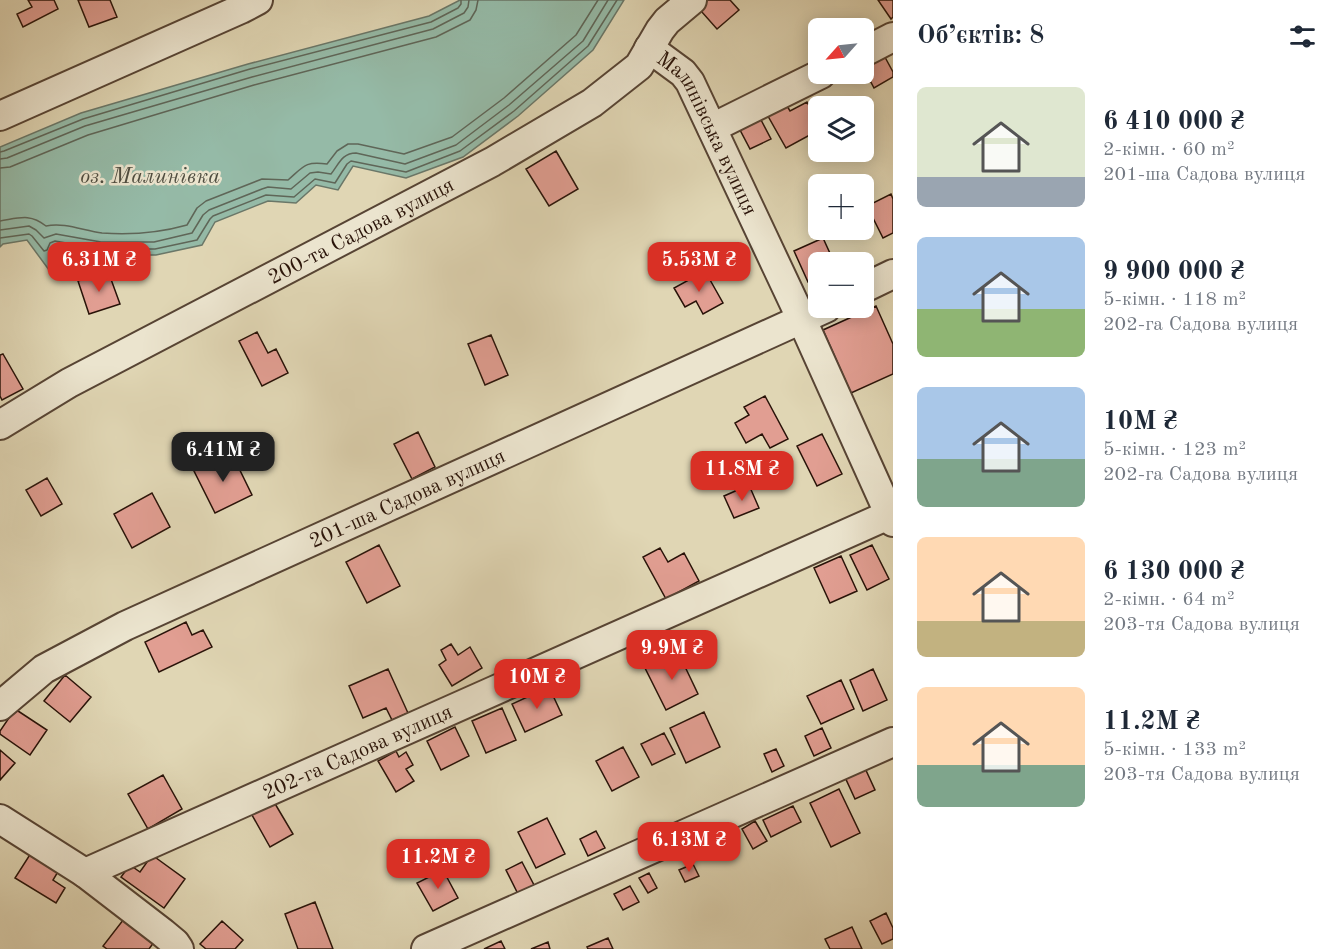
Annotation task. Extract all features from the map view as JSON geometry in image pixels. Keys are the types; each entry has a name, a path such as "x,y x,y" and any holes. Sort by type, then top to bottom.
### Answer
{"street":[{"path":"0,116 258,0"},
{"name":"200-та Садова вулиця","path":"0,425 69,383 492,162 592,103 639,66 667,21 692,0"},
{"path":"874,47 893,37"},
{"name":"Малинівська вулиця","path":"650,48 683,73 690,82 712,128 808,303"},
{"path":"712,128 808,80"},
{"path":"874,283 893,274"},
{"name":"201-ша Садова вулиця","path":"0,706 44,669 125,626 808,317"},
{"name":"Малинівська вулиця","path":"816,318 892,517"},
{"name":"202-га Садова вулиця","path":"85,873 892,517"},
{"path":"426,949 893,742"},
{"path":"0,819 85,873 163,933 179,949"}],"water":[{"name":"оз. Малинівка","path":"460,0 624,0 593,50 518,116 463,157 406,178 353,166 338,190 316,185 296,203 268,201 215,222 202,245 156,255 100,255 54,247 49,270 27,240 3,244 0,247 0,147 81,113 248,64 429,16"}],"building":[{"path":"28,0 54,0 58,9 23,27 17,14 32,7"},
{"path":"78,0 110,0 117,17 89,27"},
{"path":"696,0 730,0 739,10 717,29 693,2"},
{"path":"878,0 893,0 891,19"},
{"path":"880,48 893,72 893,77 874,88 872,84 874,84 874,51"},
{"path":"783,99 790,111 807,102 808,136 786,148 764,109"},
{"path":"760,118 771,139 750,149 739,128"},
{"path":"556,151 578,189 549,206 526,169"},
{"path":"891,194 893,199 893,233 883,238 874,220 874,202"},
{"path":"819,240 824,240 829,252 808,252 808,282 794,251"},
{"path":"108,271 120,304 89,314 78,281"},
{"path":"705,271 723,303 703,314 696,301 685,307 674,288"},
{"path":"876,306 893,344 893,374 851,393 823,330 850,318 874,318 874,307"},
{"path":"257,332 268,353 276,349 288,373 262,386 239,341"},
{"path":"491,335 508,375 485,385 468,344"},
{"path":"3,354 23,389 2,400 0,396 0,355"},
{"path":"765,396 788,439 770,448 762,434 746,443 735,423 749,415 744,407"},
{"path":"418,432 435,467 412,479 394,444"},
{"path":"822,434 842,474 817,486 797,446"},
{"path":"231,452 252,495 215,513 194,471"},
{"path":"47,478 62,504 41,516 26,490"},
{"path":"749,485 759,508 734,518 724,496"},
{"path":"152,493 170,527 132,548 114,514"},
{"path":"379,545 400,586 367,603 346,562"},
{"path":"872,545 889,579 867,590 850,555"},
{"path":"660,548 668,562 684,553 699,581 666,599 643,557"},
{"path":"841,556 857,591 830,603 814,568"},
{"path":"186,622 192,635 203,630 212,647 159,672 145,642"},
{"path":"451,644 458,655 470,647 482,668 452,686 439,665 446,660 441,650"},
{"path":"678,652 698,694 666,710 645,668"},
{"path":"388,669 408,713 392,720 386,708 363,718 349,686"},
{"path":"873,669 887,700 863,711 850,680"},
{"path":"65,675 91,697 70,722 44,701"},
{"path":"841,680 854,709 821,724 807,696"},
{"path":"549,687 562,715 525,732 512,704"},
{"path":"502,708 516,740 486,753 472,721"},
{"path":"15,709 47,730 30,755 0,734"},
{"path":"704,712 720,747 686,763 670,728"},
{"path":"455,727 469,756 441,770 427,741"},
{"path":"822,728 831,748 814,756 805,736"},
{"path":"664,733 675,754 652,765 641,744"},
{"path":"623,747 639,777 612,791 596,761"},
{"path":"776,749 784,766 772,772 764,754"},
{"path":"0,750 15,763 0,780"},
{"path":"396,751 399,757 406,752 413,765 406,769 414,781 396,792 378,761"},
{"path":"864,766 875,790 855,799 844,775"},
{"path":"163,775 182,809 148,829 128,794"},
{"path":"839,789 860,833 831,847 810,803"},
{"path":"274,802 293,834 270,847 252,815"},
{"path":"793,806 801,822 771,837 763,820"},
{"path":"547,818 565,854 536,868 518,832"},
{"path":"755,821 767,841 753,849 742,829"},
{"path":"596,831 605,848 588,856 580,839"},
{"path":"31,853 59,870 53,880 65,888 56,903 15,878"},
{"path":"152,855 185,879 164,908 121,877 130,865 140,872"},
{"path":"522,862 534,885 518,894 506,870"},
{"path":"693,864 699,876 685,882 679,870"},
{"path":"443,870 458,898 433,911 417,883"},
{"path":"649,873 657,888 648,893 639,878"},
{"path":"630,886 639,902 623,910 614,894"},
{"path":"315,902 333,949 298,949 285,914"},
{"path":"886,913 893,928 893,939 882,944 870,921"},
{"path":"127,915 157,938 149,949 107,949 103,946"},
{"path":"222,921 243,940 235,949 206,949 200,944"},
{"path":"852,927 862,949 830,949 825,939"},
{"path":"608,938 613,949 588,949 587,947"},
{"path":"501,941 505,949 484,949"},
{"path":"548,942 550,949 531,949"}]}
